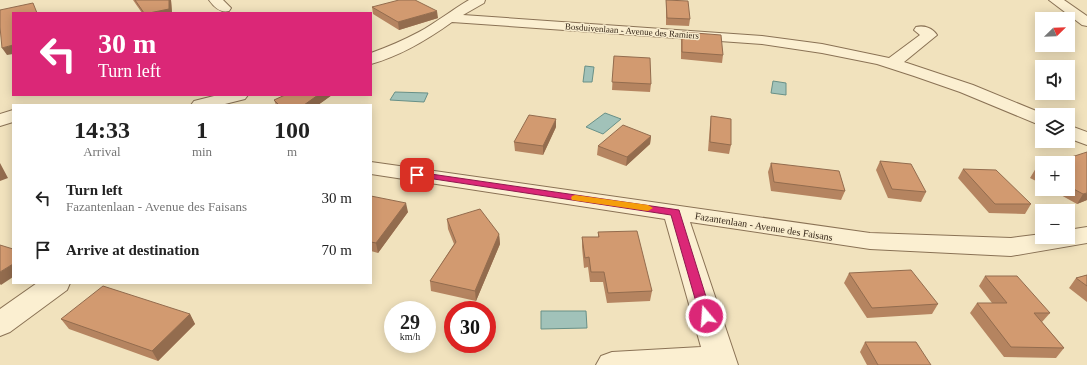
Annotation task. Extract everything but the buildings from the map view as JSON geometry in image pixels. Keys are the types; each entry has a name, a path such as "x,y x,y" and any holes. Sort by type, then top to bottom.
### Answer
{"street":[{"path":"372,59 415,40 479,0"},
{"path":"1055,0 1087,22"},
{"name":"Bosduivenlaan - Avenue des Ramiers","path":"449,18 762,40 813,46 892,63 954,83 1035,117"},
{"path":"892,63 930,35 921,30"},
{"path":"204,104 234,96"},
{"path":"0,104 12,107"},
{"path":"0,120 12,116"},
{"path":"1075,134 1087,139"},
{"name":"Fazantenlaan - Avenue des Faisans","path":"372,168 870,241 1011,247 1087,235"},
{"path":"612,365 721,362 675,212"},
{"path":"0,324 56,284"}],"water":[{"path":"585,66 594,67 592,82 583,82"},
{"path":"773,81 786,83 786,95 771,93"},
{"path":"395,92 428,93 424,102 390,100"},
{"path":"605,113 621,119 603,134 586,127"},
{"path":"541,311 586,311 587,328 541,329"}],"slow traffic":[{"path":"575,198 648,208"}],"route":[{"path":"417,175 675,212 706,316"}]}
